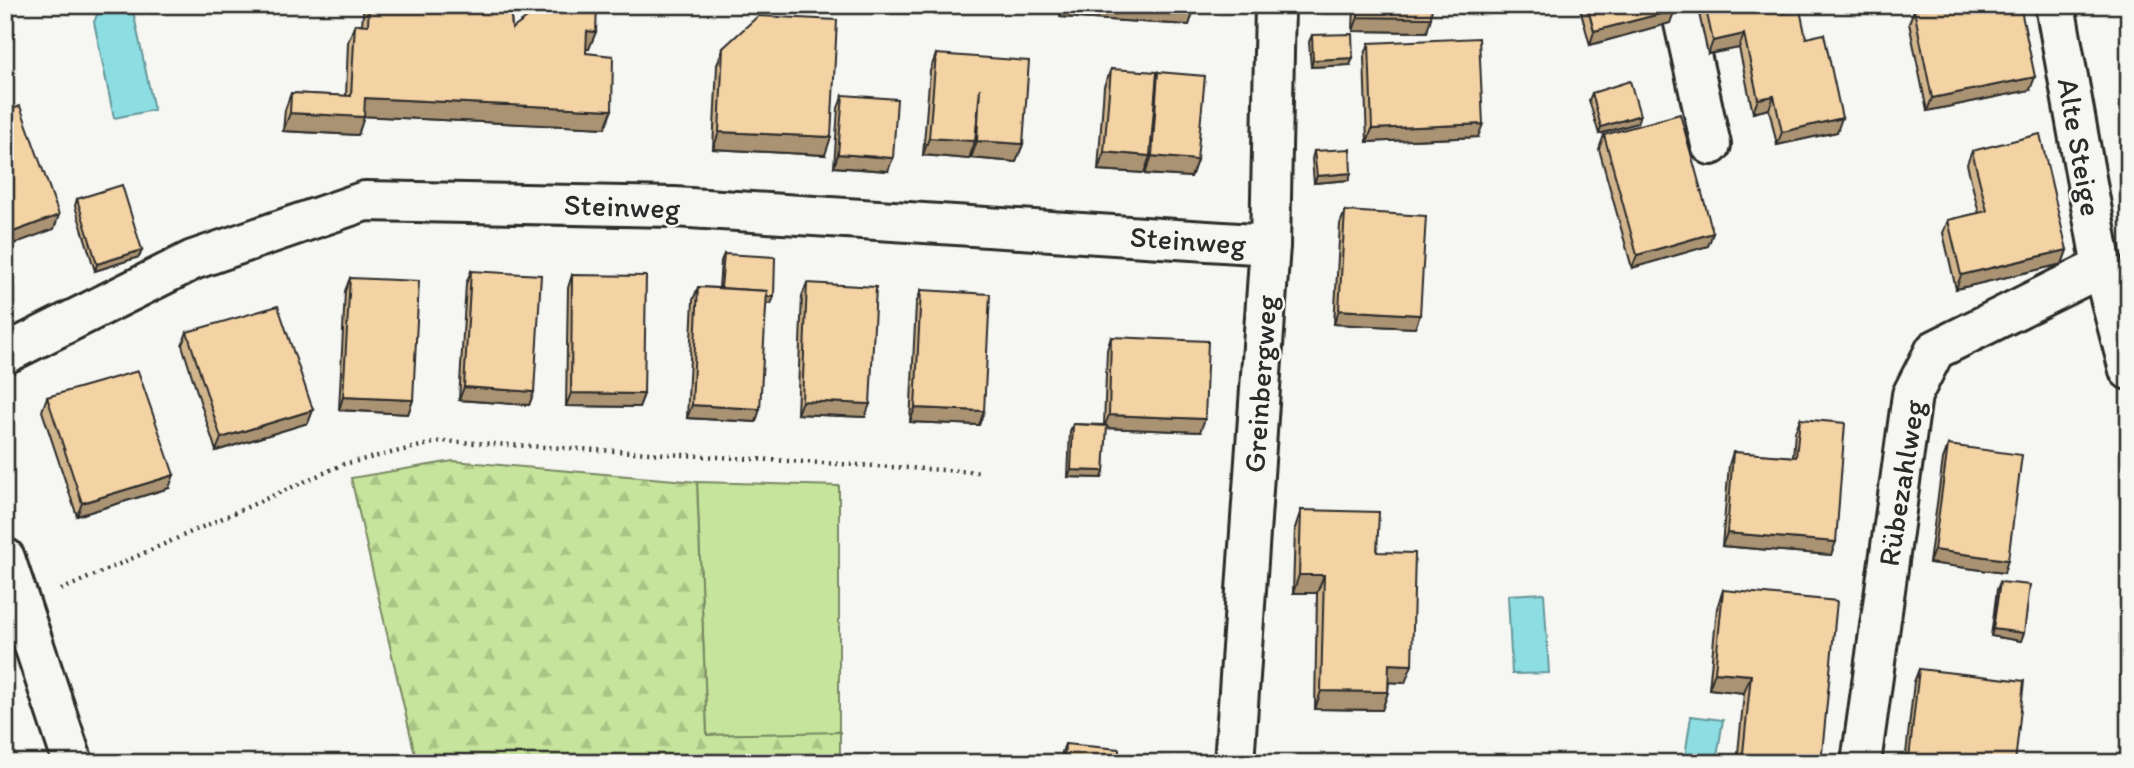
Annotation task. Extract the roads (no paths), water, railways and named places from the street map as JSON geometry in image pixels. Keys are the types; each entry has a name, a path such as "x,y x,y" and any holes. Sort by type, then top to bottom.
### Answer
{"street":[{"name":"Greinbergweg","path":"1234,763 1270,245 1275,5"},
{"path":"1680,5 1711,145"},
{"name":"Alte Steige","path":"2055,5 2102,267 2129,370"},
{"name":"Steinweg","path":"5,354 192,260 365,201 674,207 1270,245"},
{"name":"Rübezahlweg","path":"1861,763 1912,395 1935,350 2102,267"},
{"path":"5,558 73,763"}],"water":[{"path":"101,5 129,5 133,11 154,110 114,118 94,22"},
{"path":"1544,593 1549,673 1512,674 1508,595"},
{"path":"1691,716 1723,720 1716,763 1684,763"}]}
